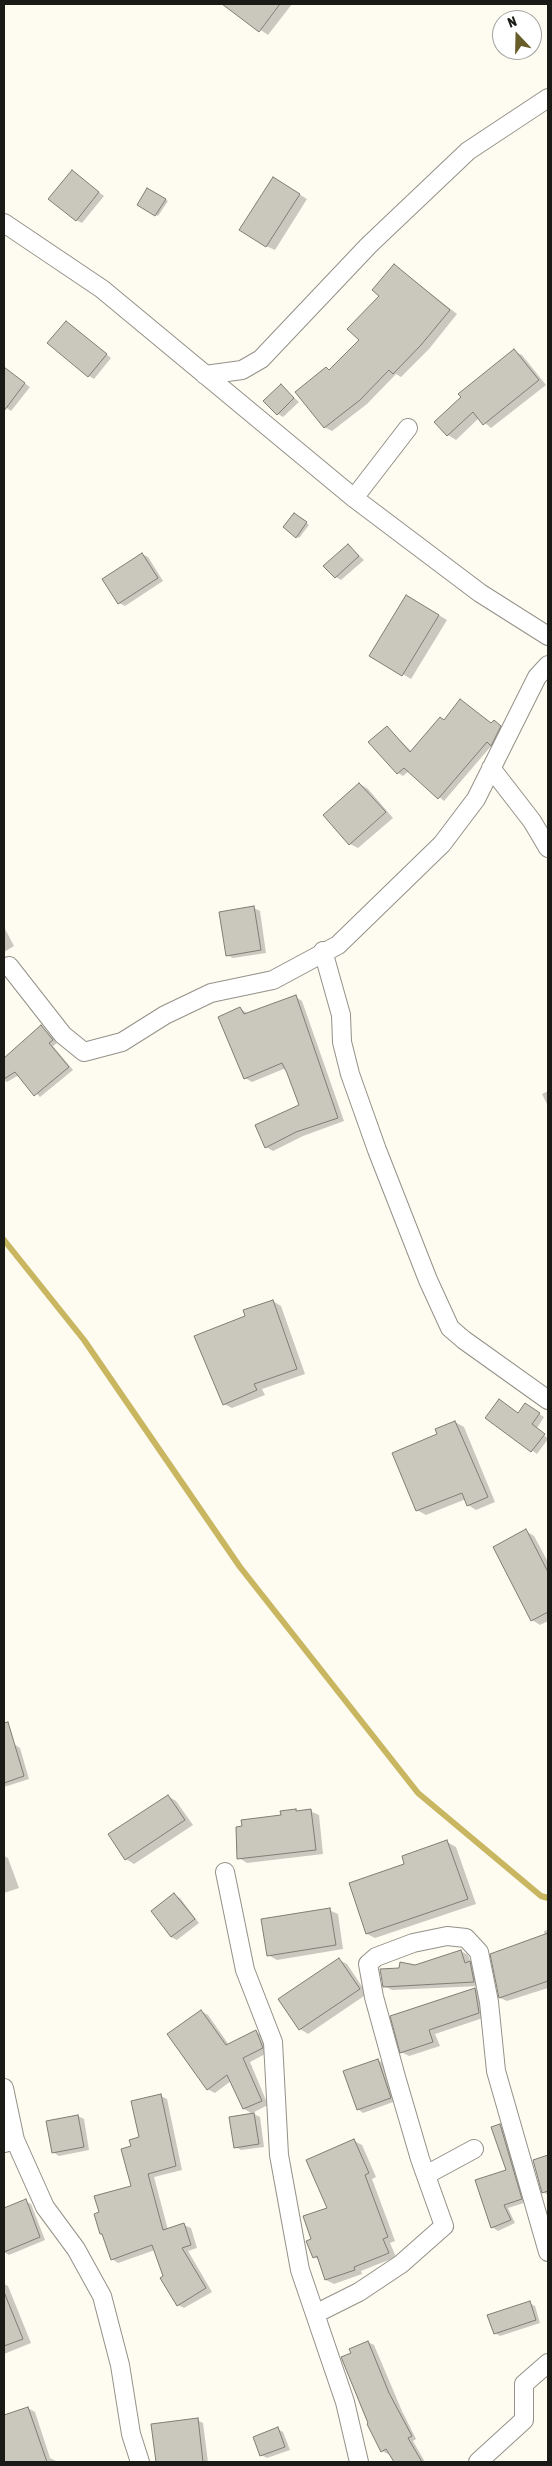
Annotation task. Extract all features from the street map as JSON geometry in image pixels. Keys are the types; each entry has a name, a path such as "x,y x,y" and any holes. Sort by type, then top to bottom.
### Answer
{"street":[{"path":"205,375 242,370 261,358 369,245 468,151 548,98"},
{"path":"4,223 102,289 354,498 480,593 548,636"},
{"path":"354,498 408,428"},
{"path":"9,966 63,1035 84,1052 122,1042 165,1015 211,993 273,980 338,945 442,844 476,799 537,677 548,665"},
{"path":"491,768 532,821 548,848"},
{"path":"323,952 341,1015 342,1042 353,1082 377,1150 428,1280 450,1328 548,1400"},
{"path":"225,1872 245,1970 273,2042 279,2155 300,2270 345,2402 359,2462"},
{"path":"315,2314 359,2292 401,2264 444,2226 426,2175 374,1997 368,1964 376,1957 413,1943 447,1936 466,1938 479,1952 489,2002 496,2071 548,2252"},
{"path":"4,2088 10,2142 45,2207 76,2249 102,2296 120,2365 131,2434 140,2462"},
{"path":"426,2175 474,2149"},
{"path":"478,2462 524,2420 524,2384 548,2363"}],"building":[{"path":"222,4 280,4 259,32"},
{"path":"72,170 99,192 76,221 48,199"},
{"path":"273,177 300,194 266,247 239,230"},
{"path":"147,188 166,199 155,216 137,205"},
{"path":"394,264 450,310 421,345 393,374 389,370 360,400 324,428 295,392 326,367 329,370 359,340 347,329 379,296 372,290"},
{"path":"66,321 107,354 88,377 47,343"},
{"path":"514,349 539,380 483,425 473,412 447,436 434,422 461,397 458,394"},
{"path":"4,367 25,383 4,411"},
{"path":"281,384 294,398 277,415 263,401"},
{"path":"294,513 307,522 296,538 283,527"},
{"path":"348,544 359,556 335,578 323,566"},
{"path":"142,553 158,578 118,604 102,579"},
{"path":"406,595 439,615 402,676 369,656"},
{"path":"460,699 491,723 494,720 501,726 491,746 487,742 438,799 404,768 397,774 368,742 387,726 410,752 440,717 444,720"},
{"path":"359,783 386,812 349,845 323,815"},
{"path":"254,906 261,950 226,956 219,912"},
{"path":"296,995 338,1118 296,1132 265,1148 255,1125 299,1105 282,1063 244,1079 218,1017 240,1007 244,1014"},
{"path":"41,1025 53,1040 49,1043 69,1067 34,1096 15,1072 4,1079 4,1058"},
{"path":"273,1300 297,1369 254,1384 257,1390 223,1405 194,1336 245,1316 243,1310"},
{"path":"499,1399 518,1413 525,1403 540,1413 532,1424 545,1434 531,1452 485,1418"},
{"path":"455,1421 488,1497 467,1506 462,1493 416,1511 392,1453 437,1434 435,1429"},
{"path":"526,1529 548,1572 548,1612 531,1621 493,1547"},
{"path":"8,1722 24,1776 4,1783 4,1723"},
{"path":"168,1795 185,1820 125,1860 108,1834"},
{"path":"296,1809 296,1811 311,1809 316,1850 237,1859 236,1827 242,1826 241,1820 281,1815 280,1811"},
{"path":"447,1840 468,1899 366,1934 349,1883 404,1864 402,1856"},
{"path":"174,1893 195,1919 171,1937 151,1911"},
{"path":"330,1908 336,1945 267,1956 261,1919"},
{"path":"548,1933 548,1981 499,1998 490,1954"},
{"path":"461,1950 465,1963 470,1961 474,1982 383,1987 380,1969 399,1968 400,1962 415,1965"},
{"path":"339,1958 360,1989 299,2030 278,1999"},
{"path":"475,1988 479,2013 429,2030 433,2042 400,2053 390,2016"},
{"path":"201,2010 226,2045 256,2030 263,2048 243,2058 262,2101 243,2109 227,2075 207,2090 167,2034"},
{"path":"378,2059 391,2098 357,2110 343,2071"},
{"path":"161,2094 176,2166 148,2174 163,2230 184,2223 191,2245 182,2248 206,2288 177,2306 160,2278 163,2276 152,2245 111,2260 94,2214 99,2212 94,2196 131,2186 121,2149 131,2146 129,2140 139,2137 131,2101"},
{"path":"254,2113 259,2144 234,2148 229,2117"},
{"path":"78,2115 84,2147 52,2153 46,2121"},
{"path":"500,2124 522,2199 504,2205 511,2220 491,2228 475,2180 506,2170 491,2127"},
{"path":"354,2139 369,2173 365,2175 388,2237 383,2239 389,2253 354,2267 355,2270 325,2280 317,2256 313,2258 306,2241 311,2239 303,2216 327,2208 306,2160"},
{"path":"548,2155 548,2191 542,2193 533,2160"},
{"path":"26,2199 40,2237 4,2252 4,2208"},
{"path":"4,2292 23,2339 4,2346"},
{"path":"530,2301 536,2320 494,2334 487,2315"},
{"path":"368,2341 389,2393 412,2436 408,2438 422,2462 394,2462 386,2449 381,2452 367,2424 341,2357 351,2353 349,2349"},
{"path":"28,2407 47,2462 4,2462 4,2415"},
{"path":"198,2418 203,2462 156,2462 151,2424"},
{"path":"278,2427 285,2447 260,2456 253,2437"}],"waterway":[{"path":"4,1240 84,1340 240,1567 418,1793 541,1896 548,1898"}]}
